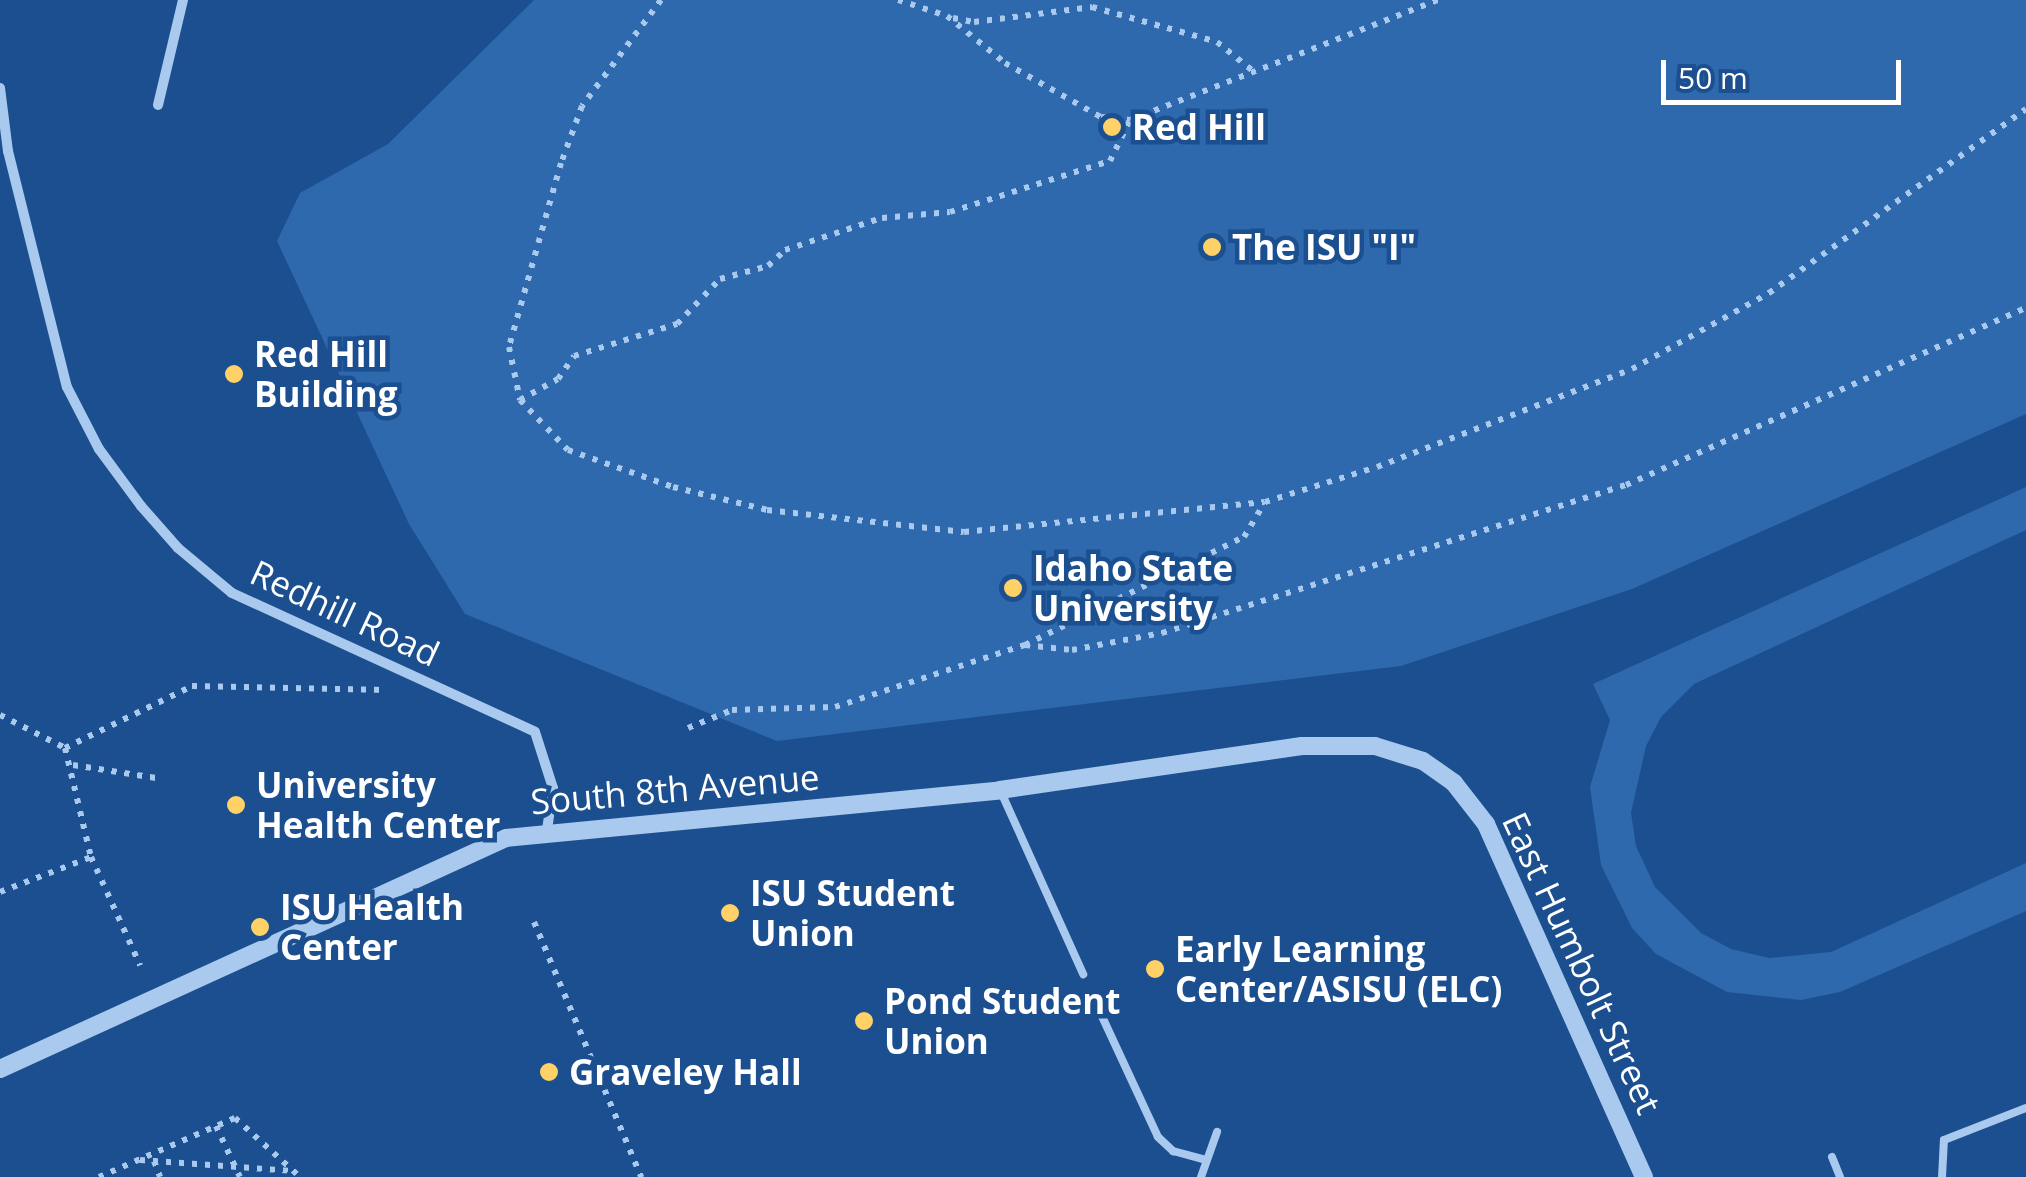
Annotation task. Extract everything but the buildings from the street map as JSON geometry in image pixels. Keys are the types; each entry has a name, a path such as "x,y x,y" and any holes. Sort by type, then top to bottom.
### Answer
{"street":[{"path":"158,104 183,0"},
{"name":"Redhill Road","path":"0,88 8,150 67,386 140,506 178,548 232,592 535,732 553,788 546,830"},
{"name":"South 8th Avenue","path":"0,1069 506,838 546,830 764,816 1000,790 1302,746 1402,752"},
{"name":"East Humbolt Street","path":"1402,752 1454,783 1486,824 1644,1177"}],"lane":[{"path":"1000,790 1083,974"},
{"path":"1093,997 1158,1137 1173,1151 1206,1160"},
{"path":"1942,1177 1944,1140 2026,1108"},
{"path":"1201,1177 1218,1132"},
{"path":"1832,1157 1840,1177"}],"path":[{"path":"661,0 582,106 560,163 509,347 520,400 568,450 673,487 767,510 964,532 1265,502 1377,467 1632,369 1769,292 2026,110"},
{"path":"898,0 974,22 1092,7 1218,42 1252,72"},
{"path":"947,16 1033,80 1100,117 1130,120 1438,0"},
{"path":"520,400 558,379 574,356 677,324 720,279 768,266 786,250 882,218 950,212 1110,161 1130,120"},
{"path":"1025,645 1072,650 1162,633 1626,486 2026,308"},
{"path":"688,728 732,710 835,707 1025,645 1244,538 1265,502"},
{"path":"66,748 192,686 387,690"},
{"path":"0,715 66,748 91,858 140,965"},
{"path":"73,766 156,778"},
{"path":"0,892 91,858"},
{"path":"534,922 640,1177"},
{"path":"99,1177 235,1118 297,1174"},
{"path":"216,1126 240,1177"},
{"path":"138,1160 297,1174"},
{"path":"154,1161 160,1177"}],"shaded area":[{"path":"534,0 2026,0 2026,414 1632,589 1401,666 777,741 465,614 409,524 277,241 300,193 388,144"},
{"path":"2026,487 2026,530 1694,684 1661,717 1646,746 1631,813 1636,846 1655,887 1701,933 1731,949 1769,958 1831,952 2026,863 2026,911 1840,992 1801,1000 1727,992 1656,954 1632,928 1601,865 1590,787 1610,720 1593,684"}],"place":[{"name":"Red Hill","path":"1112,127"},
{"name":"The ISU \"I\"","path":"1212,247"},
{"name":"Red Hill Building","path":"234,374"},
{"name":"Idaho State University","path":"1013,588"},
{"name":"University Health Center","path":"236,805"},
{"name":"ISU Student Union","path":"730,913"},
{"name":"ISU Health Center","path":"260,927"},
{"name":"Early Learning Center/ASISU (ELC)","path":"1155,969"},
{"name":"Pond Student Union","path":"864,1021"},
{"name":"Graveley Hall","path":"549,1072"}]}
